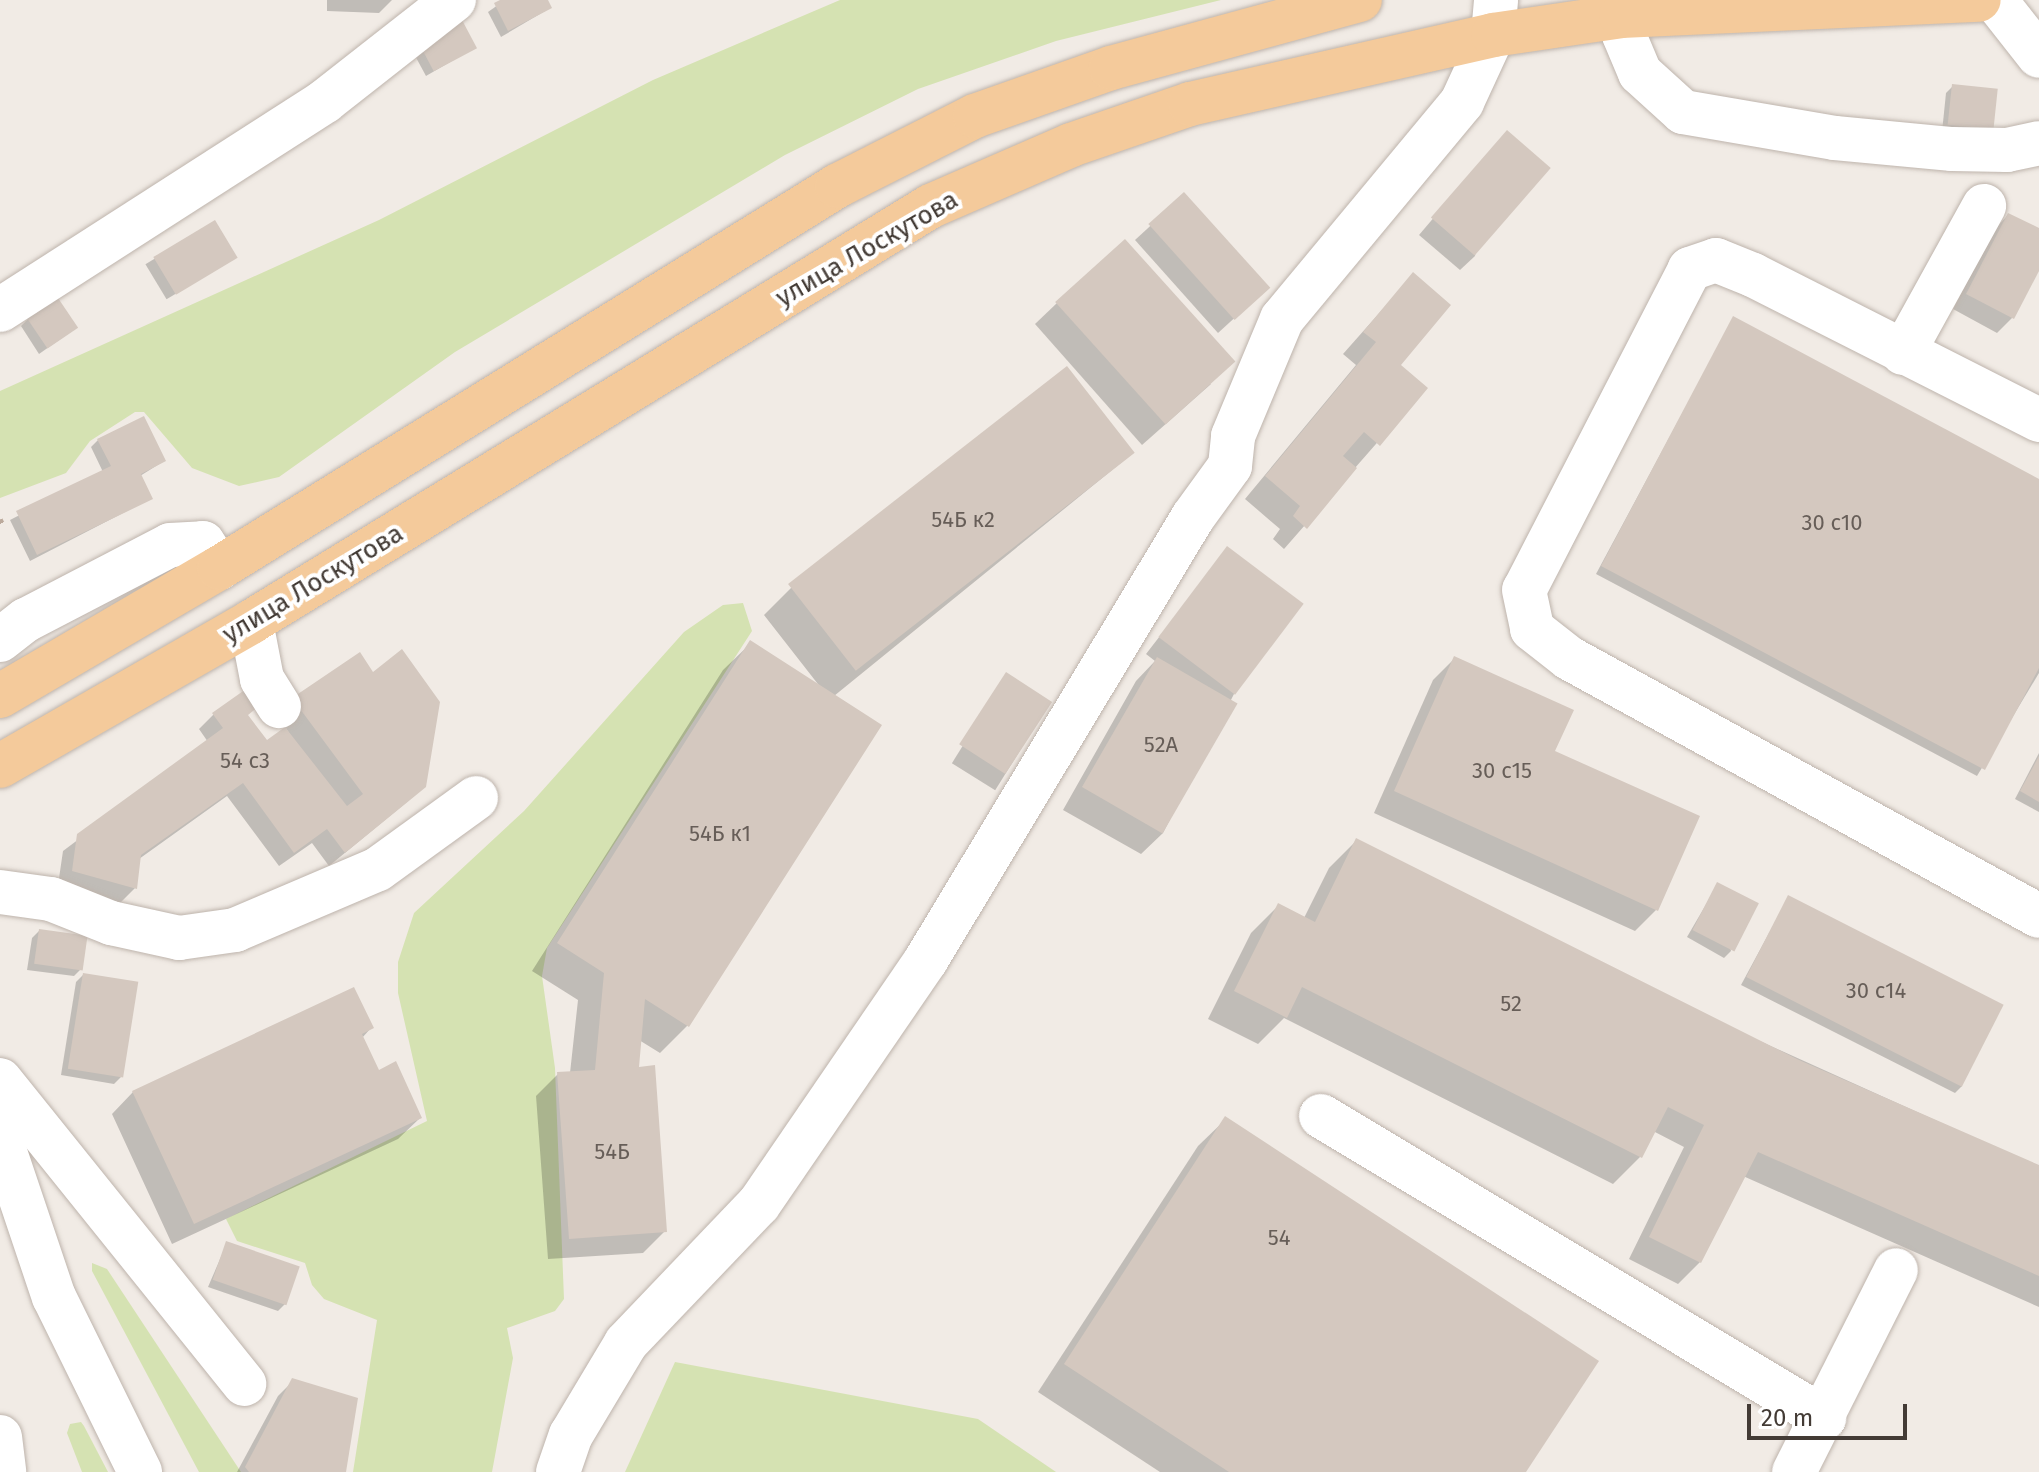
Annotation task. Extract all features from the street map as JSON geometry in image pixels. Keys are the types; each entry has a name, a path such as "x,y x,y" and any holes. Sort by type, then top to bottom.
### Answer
{"main road":[{"path":"0,696 219,568 837,186 975,116 1111,68 1360,0"},
{"name":"улица Лоскутова","path":"0,766 251,622 931,206 1071,145 1190,104 1495,17 1620,8 1979,0"}],"street":[{"path":"0,310 325,101 454,0"},
{"path":"1995,0 2039,56"},
{"path":"1620,8 1640,73 1683,112 1835,138 1952,149 2007,150 2039,143"},
{"path":"558,1472 571,1435 626,1343 759,1204 926,960 1193,517 1230,466 1233,436 1282,319 1440,132 1471,86 1495,17"},
{"path":"1903,353 1984,206"},
{"path":"2039,420 1753,275 1716,260 1690,269 1524,590 1532,629 1569,658 2039,916"},
{"path":"0,640 26,620 170,545 203,543 219,568"},
{"path":"251,622 262,679 279,706"},
{"path":"0,892 51,899 111,923 179,938 235,930 378,869 476,798"},
{"path":"0,1080 244,1384"},
{"path":"1321,1116 1824,1418"},
{"path":"0,1137 54,1297 140,1472"},
{"path":"1794,1472 1824,1418 1896,1270"},
{"path":"0,1437 4,1472"}],"green space":[{"path":"840,0 1221,0 1056,41 918,89 785,155 455,352 279,477 239,486 192,468 144,412 135,412 90,441 66,473 0,498 0,391 379,220 653,80"},
{"path":"743,603 752,631 547,948 542,976 555,1068 564,1299 555,1311 507,1328 513,1358 492,1472 353,1472 377,1320 324,1299 312,1285 305,1263 237,1241 226,1219 427,1121 398,993 398,962 414,913 524,811 684,632 723,605"},
{"path":"92,1263 107,1269 241,1472 199,1472 92,1271"},
{"path":"675,1362 978,1419 1056,1472 625,1472"},
{"path":"81,1422 108,1472 82,1472 67,1433 70,1424"}],"building":[{"path":"500,0 548,0 552,8 508,31 494,3"},
{"path":"462,20 477,48 434,71 419,43"},
{"path":"1952,84 1998,89 1993,130 1948,125"},
{"path":"1507,130 1551,168 1475,256 1431,218"},
{"path":"1184,192 1270,288 1235,320 1148,224"},
{"path":"2008,213 2039,228 2039,271 2014,319 1966,294"},
{"path":"215,220 238,258 176,295 153,257"},
{"path":"1125,239 1235,362 1166,425 1055,302"},
{"path":"1413,272 1451,305 1401,365 1428,388 1380,446 1364,432 1343,456 1357,468 1307,529 1293,516 1300,506 1265,476 1376,342 1363,332"},
{"path":"58,298 78,328 47,349 27,319"},
{"path":"1733,316 2039,479 2039,668 1985,770 1601,566"},
{"path":"1067,366 1135,453 856,671 788,584"},
{"path":"144,416 166,461 141,474 153,499 37,555 16,511 111,466 97,439"},
{"path":"1227,546 1304,604 1235,695 1158,637"},
{"path":"750,640 882,725 689,1027 645,999 639,1067 655,1065 667,1232 569,1239 557,1072 595,1070 604,973 557,943"},
{"path":"402,649 440,702 426,787 345,853 327,829 294,853 243,783 141,855 137,889 72,871 77,834 223,728 212,713 246,689 258,707 248,715 267,740 285,727 347,806 363,794 292,698 360,652 373,672"},
{"path":"1454,656 1574,710 1555,751 1700,816 1658,911 1394,791"},
{"path":"1157,657 1238,704 1163,833 1082,787"},
{"path":"1006,672 1052,702 1005,774 959,744"},
{"path":"2039,756 2039,802 2020,791"},
{"path":"1356,838 1799,1060 2039,1165 2039,1276 1758,1152 1701,1263 1649,1237 1704,1125 1668,1107 1642,1158 1302,987 1287,1018 1234,991 1278,903 1315,922"},
{"path":"1717,882 1759,903 1734,951 1692,930"},
{"path":"1788,895 2004,1005 1962,1087 1746,977"},
{"path":"39,929 88,936 83,970 34,964"},
{"path":"83,973 138,982 123,1078 68,1069"},
{"path":"354,987 374,1028 362,1034 379,1070 396,1061 422,1118 194,1224 132,1091"},
{"path":"1225,1116 1599,1361 1526,1472 1229,1472 1064,1364"},
{"path":"226,1241 300,1266 286,1305 213,1280"},
{"path":"292,1378 358,1398 346,1472 249,1472 245,1467"}]}
